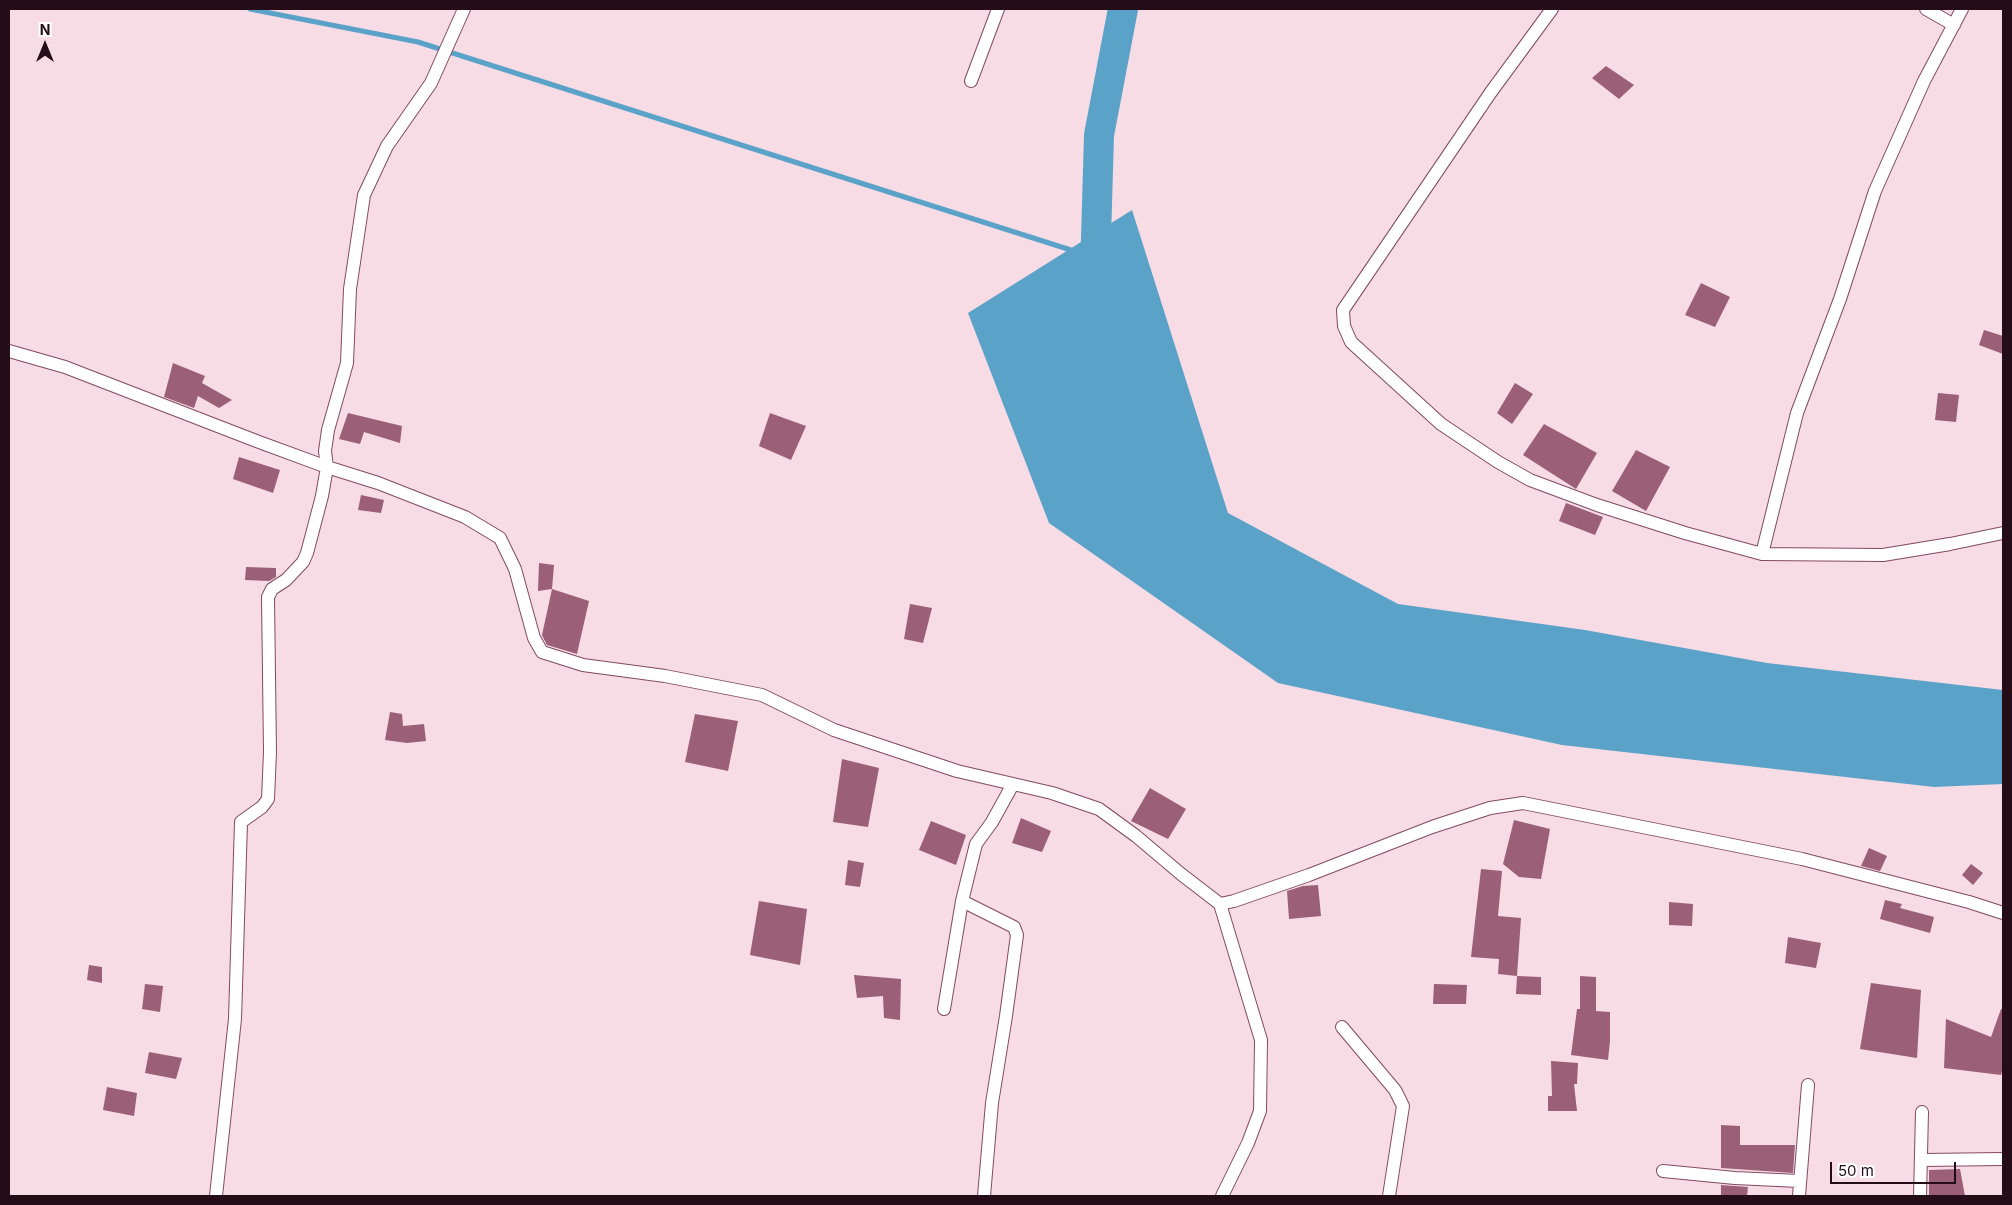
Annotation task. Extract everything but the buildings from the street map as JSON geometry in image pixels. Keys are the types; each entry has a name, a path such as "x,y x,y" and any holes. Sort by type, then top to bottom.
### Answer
{"street":[{"path":"216,1196 235,1019 241,822 262,807 268,799 270,752 268,597 272,589 286,580 303,562 307,553 327,467 325,451 328,430 347,363 350,290 364,195 387,146 430,83 464,9"},
{"path":"971,81 998,9"},
{"path":"1552,9 1491,92 1343,310 1344,326 1352,342 1441,424 1498,462 1530,480 1597,505 1685,533 1762,554 1883,555 2003,533"},
{"path":"1926,9 1954,25"},
{"path":"1762,554 1797,413 1840,299 1875,191 1924,81 1962,9"},
{"path":"9,351 65,367 327,467 378,483 465,517 500,538 515,569 534,638 542,652 582,665 665,676 762,695 834,730 957,771 1052,793 1099,810 1136,836 1220,904 1261,1040 1260,1111 1248,1143 1222,1196"},
{"path":"944,1009 962,901 976,844 992,822 1013,784"},
{"path":"1220,904 1309,875 1432,827 1481,811 1524,803 1802,859 1969,902 2003,913"},
{"path":"962,901 1014,927 1016,935 1006,1016 992,1103 984,1196"},
{"path":"1342,1027 1395,1090 1403,1106 1388,1196"},
{"path":"1799,1196 1808,1086"},
{"path":"1920,1196 1922,1112"},
{"path":"1922,1160 2003,1160"},
{"path":"1663,1171 1736,1178 1799,1181"}],"water":[{"path":"1132,210 1228,513 1398,604 1585,630 1767,663 2003,690 2003,784 1934,787 1562,745 1278,683 1049,523 968,313"}],"waterway":[{"path":"250,9 418,42 1074,251"},
{"path":"1095,273 1099,135 1123,9"}]}
